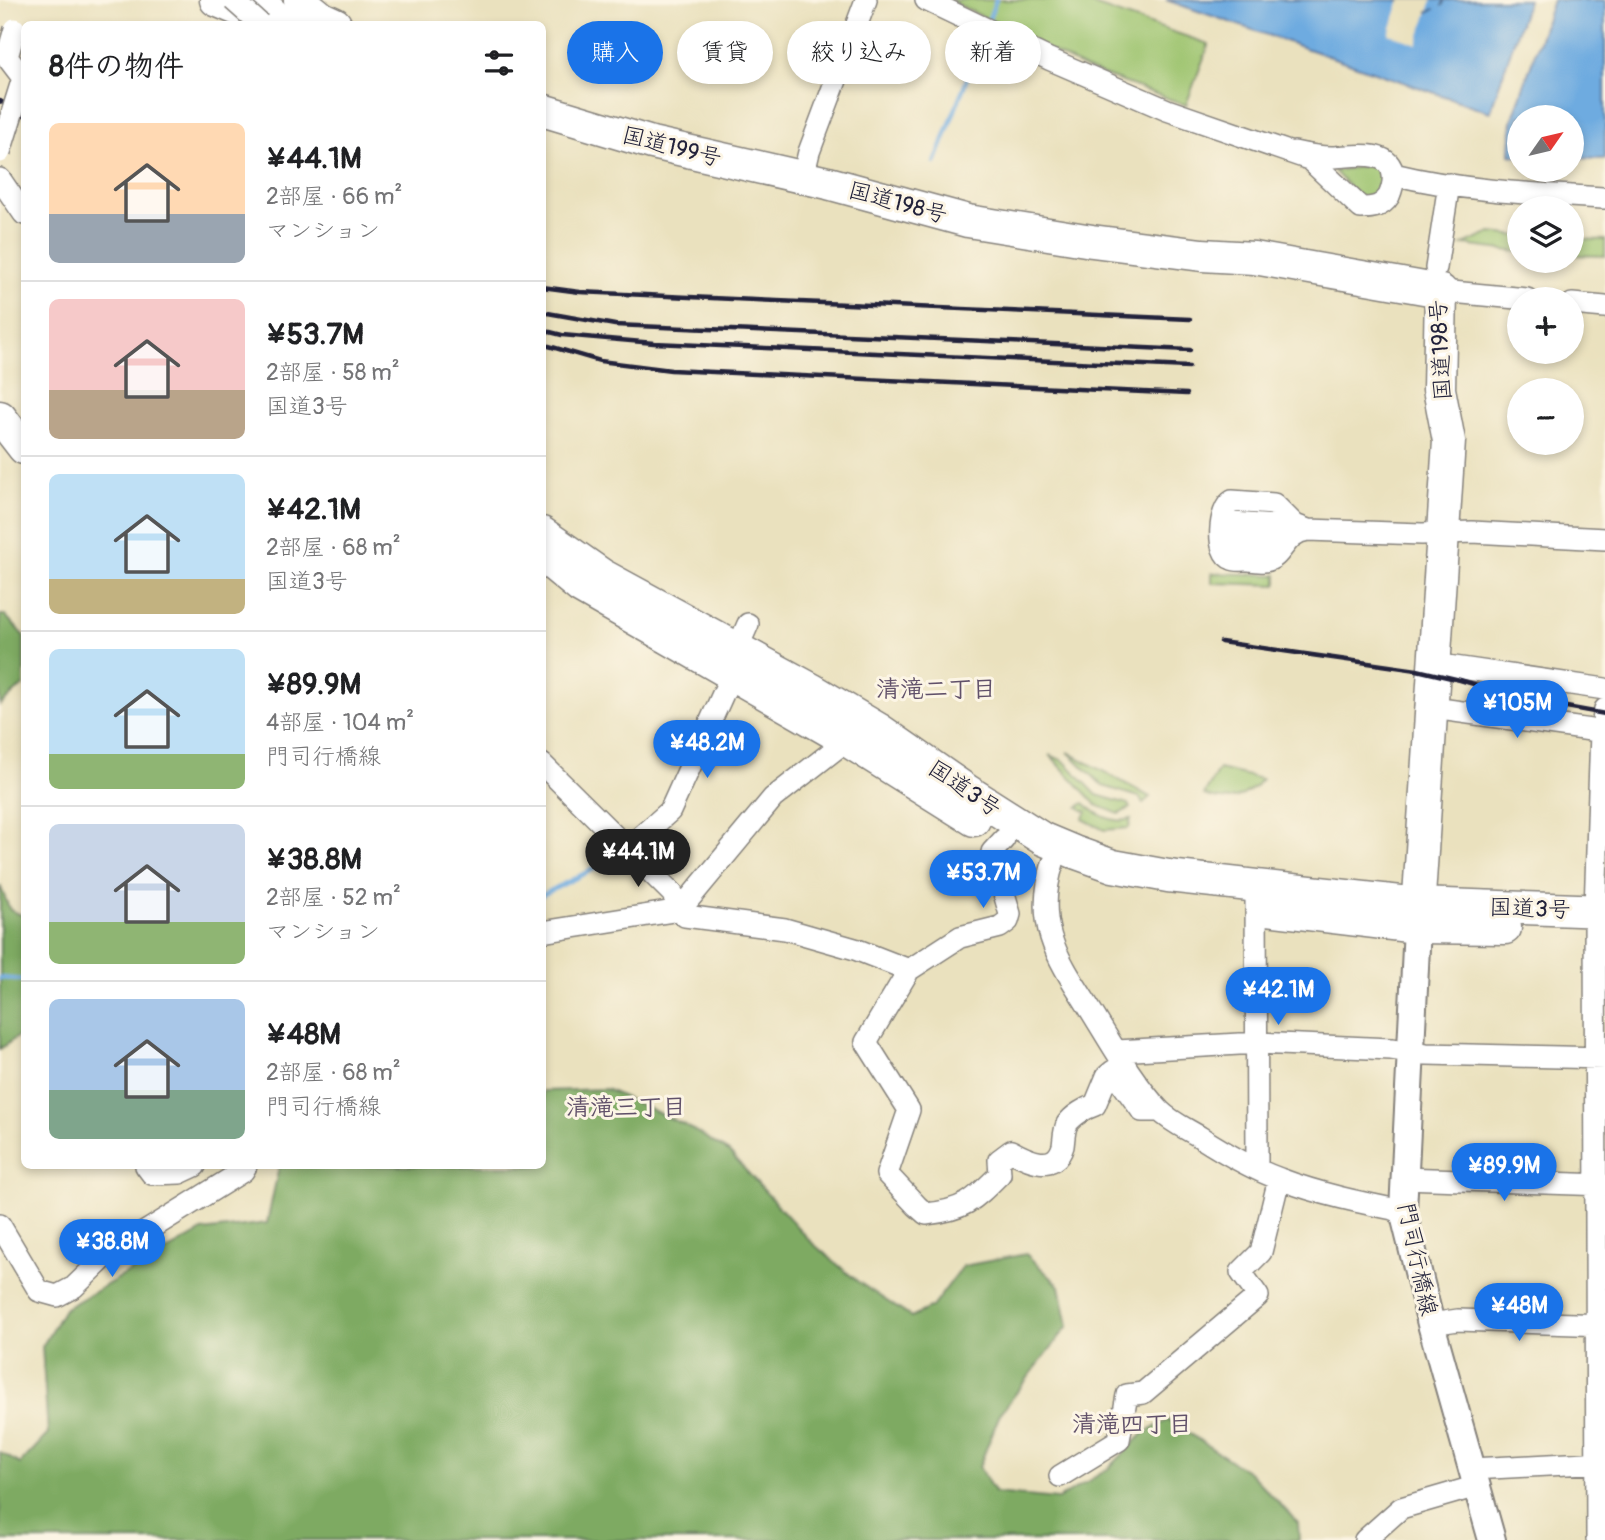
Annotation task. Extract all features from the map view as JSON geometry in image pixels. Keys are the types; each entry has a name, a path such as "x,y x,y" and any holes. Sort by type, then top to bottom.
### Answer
{"highway":[{"path":"216,0 266,21"},
{"path":"300,0 328,21"},
{"name":"国道199号","path":"546,111 652,143 803,177"},
{"name":"国道198号","path":"803,177 968,220 1092,241 1439,279 1439,388 1449,441 1418,916"},
{"path":"0,417 21,444"},
{"name":"国道3号","path":"546,536 602,575 739,649 857,731 1004,839 1053,863 1110,884 1165,898 1256,897"},
{"name":"国道3号","path":"546,559 580,587 739,649"},
{"name":"国道3号","path":"857,731 1043,839 1113,866 1256,897 1418,916 1600,920"}],"main road":[{"name":"門司行橋線","path":"1418,916 1418,1053 1404,1178 1403,1211 1431,1324 1492,1540"}],"street":[{"path":"233,0 257,21"},
{"path":"266,0 288,21"},
{"path":"803,177 809,152 866,0"},
{"path":"926,0 1048,58 1167,110 1311,156 1376,156 1387,162 1393,174 1391,193 1385,202 1374,208 1361,208 1322,169 1294,152"},
{"path":"15,29 7,57 21,75"},
{"path":"0,152 21,84"},
{"path":"1393,174 1528,194 1605,198"},
{"path":"0,179 21,210"},
{"path":"1449,184 1439,279 1507,294"},
{"path":"1584,305 1605,307"},
{"path":"1308,530 1295,525 1274,504 1238,500 1227,504 1223,510 1221,549 1225,556 1232,560 1265,561 1284,547 1294,533 1308,530 1605,539"},
{"path":"1222,534 1226,525 1231,523 1274,526 1283,533 1284,547"},
{"path":"628,848 670,811 739,649"},
{"path":"1434,664 1605,689"},
{"path":"1433,708 1603,732"},
{"path":"1597,1540 1601,1462 1600,1185 1594,1081 1598,1054 1605,709"},
{"path":"546,931 680,910 773,798 857,731"},
{"path":"546,768 672,893 685,916 785,929 855,949 909,970"},
{"path":"1004,839 992,852 1010,914 1008,921 1000,927 960,937 909,970 866,1042 909,1110 887,1174 926,1214 950,1211 975,1199 1000,1174 999,1160 1011,1151 1041,1164 1054,1159 1061,1152 1067,1125 1085,1108 1095,1105 1107,1076 1113,1071 1142,1111 1160,1111"},
{"path":"1053,863 1044,899 1050,939 1061,962 1117,1051 1160,1111 1227,1153 1279,1179 1403,1211"},
{"path":"1256,897 1256,1167"},
{"path":"1117,1051 1257,1043 1418,1053 1598,1054"},
{"path":"148,1169 152,1174 180,1173 189,1169"},
{"path":"0,1225 39,1291 57,1296 74,1287 105,1256 244,1169"},
{"path":"1404,1178 1600,1185"},
{"path":"1059,1476 1119,1440 1127,1395 1143,1393 1258,1296 1241,1272 1261,1252 1279,1179"},
{"path":"1431,1324 1458,1320 1600,1324"},
{"path":"1364,1540 1401,1508 1475,1477 1601,1462"}],"green space":[{"path":"949,0 1079,0 1209,44 1186,105 1087,69 1041,46 1041,21 991,21"},
{"path":"1370,165 1380,168 1386,175 1387,193 1364,202 1334,171"},
{"path":"1491,233 1507,235 1507,250 1463,245"},
{"path":"1584,239 1605,240 1605,256 1584,255"},
{"path":"1212,573 1277,575 1277,585 1212,583"},
{"path":"0,615 5,615 21,633 21,688 0,705"},
{"path":"1068,752 1150,797 1143,803 1139,797 1103,786"},
{"path":"1050,755 1064,761 1097,795 1128,804 1130,808 1119,814 1096,805"},
{"path":"1219,769 1262,779 1256,786 1236,798 1221,799 1204,795"},
{"path":"1084,803 1106,817 1131,819 1129,828 1104,830 1083,819 1087,812 1078,807"},
{"path":"0,885 10,910 21,915 21,1034 0,1049"},
{"path":"606,1089 685,1125 729,1152 810,1241 857,1281 911,1317 932,1307 963,1266 1026,1254 1060,1286 1068,1326 1000,1414 979,1467 995,1493 1058,1499 1108,1469 1143,1434 1168,1420 1250,1473 1298,1523 1299,1540 0,1540 0,1452 20,1464 48,1434 42,1347 64,1309 202,1231 267,1223 278,1169 546,1169 546,1091"}],"water":[{"path":"1166,0 1528,0 1490,112"},
{"path":"1553,0 1605,0 1605,159 1584,158 1584,105 1517,105"}],"pier":[{"path":"1400,0 1432,0 1417,44 1389,34"}],"waterway":[{"path":"988,21 996,0"},
{"path":"935,163 965,84"},
{"path":"546,893 617,857"},
{"path":"0,978 21,980"}],"ferry route":[{"path":"1427,13 1443,5 1444,0"}],"railway":[{"path":"0,101 21,113"},
{"path":"546,288 580,292 1190,319"},
{"path":"546,313 615,325 1190,350"},
{"path":"546,331 562,335 654,343 1189,367"},
{"path":"546,345 600,361 671,370 1187,394"},
{"path":"1221,642 1417,670 1528,700 1605,714"}],"district":[{"name":"清滝二丁目","path":"936,689"},
{"name":"清滝三丁目","path":"626,1107"},
{"name":"清滝四丁目","path":"1132,1424"}]}
